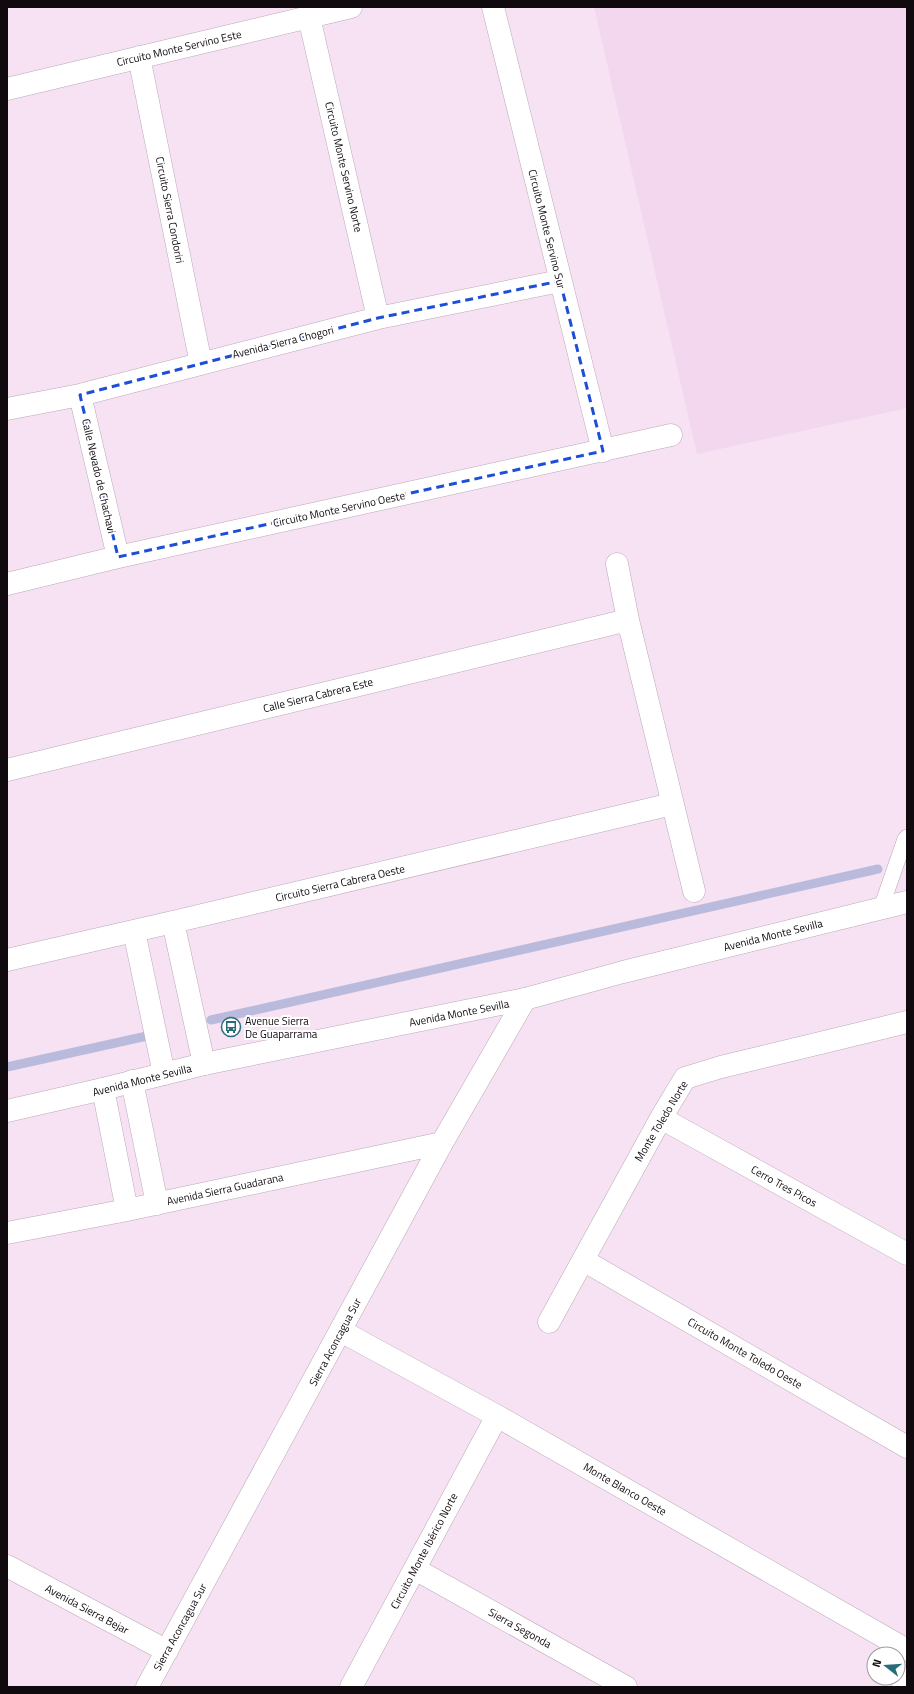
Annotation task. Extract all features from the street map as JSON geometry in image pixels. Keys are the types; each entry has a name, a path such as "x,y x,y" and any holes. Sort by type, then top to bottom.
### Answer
{"street":[{"name":"Circuito Monte Servino Este","path":"7,89 351,7"},
{"name":"Circuito Monte Servino Sur","path":"493,7 603,451"},
{"name":"Circuito Monte Servino Norte","path":"309,17 378,318"},
{"name":"Circuito Sierra Condoriri","path":"139,57 201,364"},
{"name":"Avenida Sierra Chogori","path":"7,409 80,395 378,318 560,281"},
{"name":"Calle Nevado de Chachavi","path":"80,395 118,557"},
{"name":"Circuito Monte Servino Oeste","path":"7,584 118,557 670,435"},
{"path":"617,564 628,620 694,891"},
{"name":"Calle Sierra Cabrera Este","path":"7,770 628,620"},
{"name":"Circuito Sierra Cabrera Oeste","path":"7,960 672,804"},
{"name":"Avenida Monte Sevilla","path":"7,1111 204,1064 525,999 623,972 907,902"},
{"path":"173,922 204,1064"},
{"path":"134,931 164,1074"},
{"name":"Sierra Aconcagua Sur","path":"147,1687 442,1143 525,999"},
{"name":"Monte Toledo Norte","path":"549,1322 661,1118 685,1078 721,1066 907,1022"},
{"path":"132,1082 158,1204"},
{"path":"103,1089 127,1210"},
{"name":"Cerro Tres Picos","path":"661,1118 907,1254"},
{"name":"Avenida Sierra Guadarana","path":"7,1233 158,1204 442,1143"},
{"name":"Circuito Monte Toledo Oeste","path":"583,1260 907,1447"},
{"name":"Monte Blanco Oeste","path":"341,1331 497,1416 907,1650"},
{"name":"Circuito Monte Ibérico Norte","path":"351,1687 497,1416"},
{"name":"Avenida Sierra Bejar","path":"7,1566 167,1651"},
{"name":"Sierra Segonda","path":"414,1569 626,1687"},
{"path":"903,1687 907,1679"}],"lane":[{"path":"881,908 907,837"}],"highlighted area":[{"path":"560,281 603,451 118,557 80,395 378,318"}],"shaded area":[{"path":"594,7 907,7 907,408 697,454"}],"waterway":[{"path":"211,1020 878,869"},
{"path":"7,1067 147,1036"}],"place":[{"name":"Avenue Sierra De Guaparrama","path":"231,1027"}]}
